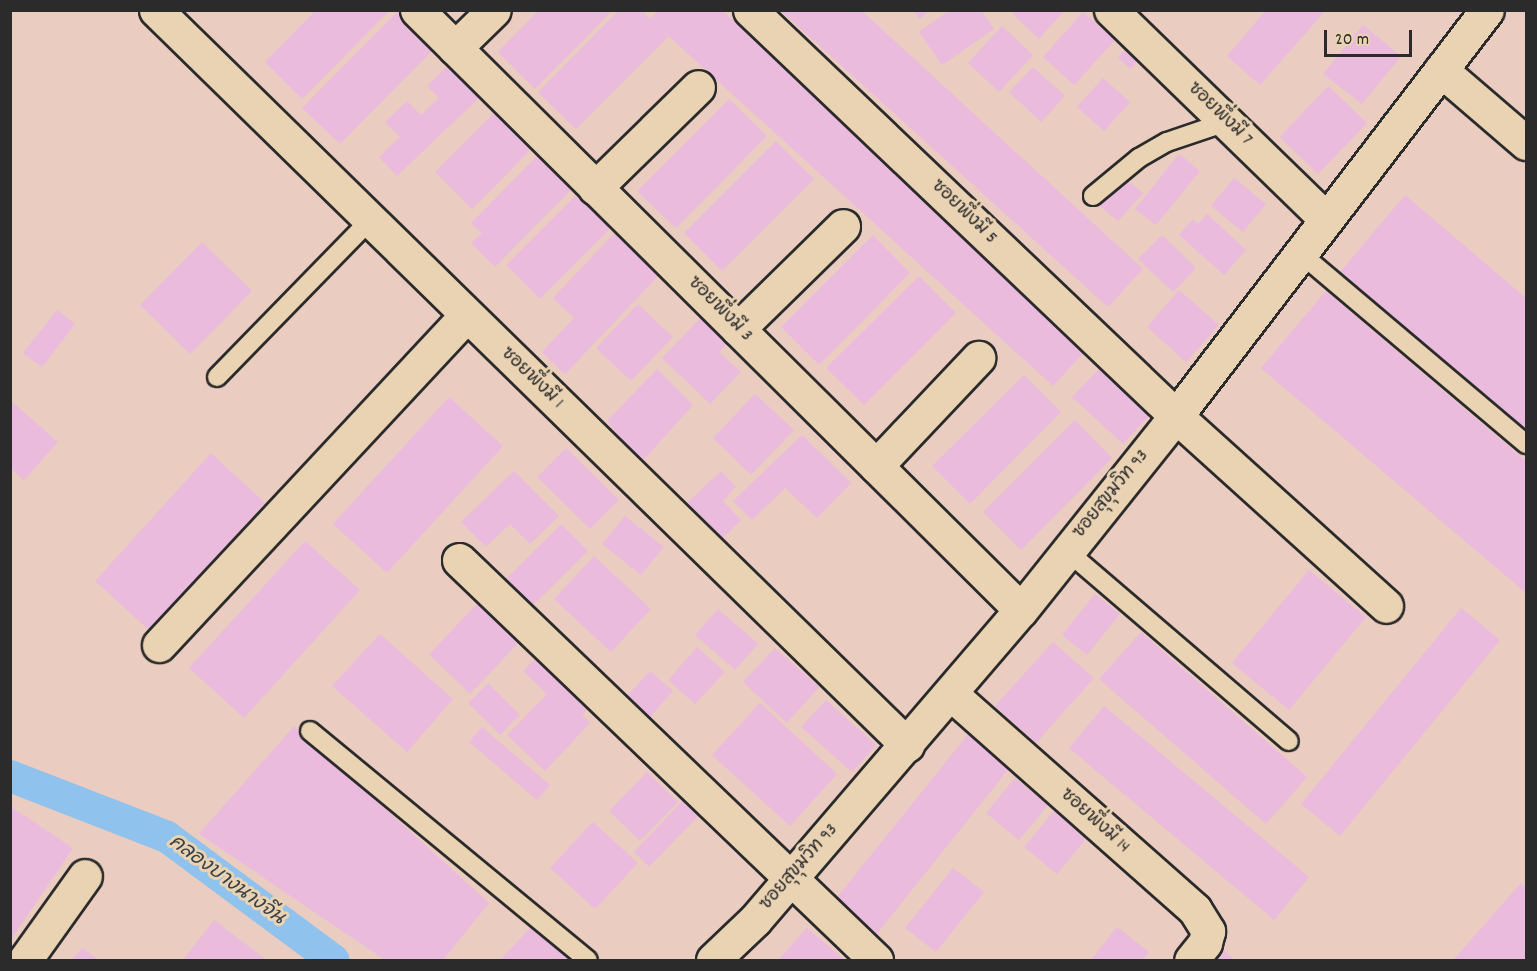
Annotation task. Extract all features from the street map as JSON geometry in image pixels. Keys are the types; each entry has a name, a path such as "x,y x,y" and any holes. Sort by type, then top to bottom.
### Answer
{"street":[{"name":"ซอยพึ่งมี 1","path":"156,10 906,745"},
{"name":"ซอยพึ่งมี 3","path":"417,10 1021,609"},
{"path":"455,48 494,10"},
{"name":"ซอยพึ่งมี 5","path":"750,10 1176,416 1386,606"},
{"name":"ซอยพึ่งมี 7","path":"1111,10 1326,219"},
{"name":"ซอยสุขุมวิท 93","path":"714,960 791,878 1021,609 1176,416 1487,10"},
{"path":"1441,70 1527,143"},
{"path":"595,188 698,87"},
{"path":"738,329 843,226"},
{"path":"159,645 466,316"},
{"path":"876,466 978,358"},
{"path":"459,560 876,960"},
{"name":"ซอยพึ่งมี 14","path":"950,693 1195,910 1208,931 1205,943 1191,960"},
{"path":"25,960 85,876"}],"lane":[{"path":"1093,196 1139,158 1167,142 1226,122"},
{"path":"217,377 370,220"},
{"path":"1300,253 1527,444"},
{"path":"1067,551 1289,741"},
{"path":"310,731 588,960"}],"building":[{"path":"316,10 390,10 302,99 265,62"},
{"path":"539,10 613,10 535,89 498,52"},
{"path":"619,10 641,10 650,19 658,10 722,10 1088,348 1053,386 663,31 668,37 576,129 538,92"},
{"path":"780,10 861,10 1143,269 1108,307"},
{"path":"912,10 930,10 920,19"},
{"path":"950,10 981,10 994,29 942,65 919,32"},
{"path":"1016,10 1065,10 1039,39 1013,14"},
{"path":"1266,10 1326,10 1260,85 1227,56"},
{"path":"398,11 435,48 340,144 302,108"},
{"path":"1083,12 1115,40 1074,85 1043,57"},
{"path":"1363,25 1401,56 1362,104 1323,74"},
{"path":"1002,26 1033,55 999,92 968,63"},
{"path":"1130,42 1144,53 1131,69 1118,58"},
{"path":"449,64 480,97 397,176 379,157 400,137 385,122 407,101 421,115 439,98 427,86"},
{"path":"1033,67 1065,96 1041,122 1009,92"},
{"path":"1103,78 1130,102 1104,131 1077,107"},
{"path":"1328,86 1367,123 1318,174 1280,137"},
{"path":"729,99 767,136 676,228 637,191"},
{"path":"500,107 537,143 472,209 435,172"},
{"path":"776,141 814,179 722,271 684,233"},
{"path":"540,153 574,187 495,267 471,243 482,233 471,223"},
{"path":"1179,154 1200,171 1156,225 1135,209"},
{"path":"1123,177 1143,193 1118,221 1099,205"},
{"path":"1234,178 1266,204 1243,232 1211,206"},
{"path":"581,190 615,224 540,299 506,265"},
{"path":"1405,195 1526,298 1526,430 1340,272"},
{"path":"1207,214 1246,250 1224,275 1179,235 1193,219 1198,224"},
{"path":"617,230 662,272 565,374 542,352 574,318 553,298"},
{"path":"873,235 910,273 819,365 781,327"},
{"path":"1162,235 1196,268 1173,292 1138,259"},
{"path":"202,242 252,291 190,354 140,305"},
{"path":"919,276 956,313 864,405 826,368"},
{"path":"1179,290 1219,325 1186,362 1147,327"},
{"path":"1326,291 1526,461 1526,593 1261,368"},
{"path":"638,304 673,337 631,381 596,348"},
{"path":"57,310 75,324 42,367 23,353"},
{"path":"706,312 733,338 719,352 741,372 710,404 662,358"},
{"path":"1100,368 1150,415 1123,444 1072,397"},
{"path":"657,369 693,405 641,463 607,421"},
{"path":"1024,375 1061,412 970,504 932,466"},
{"path":"755,394 794,430 751,475 713,438"},
{"path":"449,397 503,446 387,573 333,524"},
{"path":"10,400 58,442 24,480 10,468"},
{"path":"1075,420 1112,458 1021,550 983,512"},
{"path":"802,435 851,483 817,518 785,488 752,520 733,501"},
{"path":"566,448 619,500 590,529 537,477"},
{"path":"211,453 265,503 149,630 95,581"},
{"path":"514,471 559,516 530,544 510,524 486,547 461,522"},
{"path":"721,471 736,487 723,501 741,520 722,539 687,503"},
{"path":"625,516 664,547 641,575 602,544"},
{"path":"561,524 588,551 530,608 503,582"},
{"path":"305,541 360,590 244,718 189,668"},
{"path":"594,556 651,609 611,652 554,599"},
{"path":"1309,570 1366,617 1289,710 1232,663"},
{"path":"1095,594 1120,614 1087,655 1062,635"},
{"path":"482,599 523,638 470,694 429,654"},
{"path":"1461,608 1500,640 1340,836 1301,804"},
{"path":"718,609 758,644 735,670 695,635"},
{"path":"1141,632 1307,777 1266,824 1099,679"},
{"path":"380,634 453,699 407,752 332,686"},
{"path":"1053,642 1094,678 1036,743 995,706"},
{"path":"697,647 725,672 695,704 668,680"},
{"path":"775,648 819,687 787,723 743,682"},
{"path":"543,651 595,701 582,715 590,723 545,771 507,735 547,694 523,671"},
{"path":"650,671 673,691 649,718 626,697"},
{"path":"488,683 520,715 500,735 468,703"},
{"path":"826,700 876,745 852,772 801,727"},
{"path":"760,703 837,774 790,826 712,755"},
{"path":"1104,706 1309,877 1274,920 1069,748"},
{"path":"986,712 1027,746 872,940 830,906"},
{"path":"294,726 489,903 443,960 385,960 199,834"},
{"path":"482,727 550,785 537,800 469,742"},
{"path":"647,772 678,802 640,841 609,811"},
{"path":"1015,778 1048,805 1019,840 986,813"},
{"path":"686,797 702,812 649,867 634,852"},
{"path":"10,806 73,848 10,941"},
{"path":"1054,811 1086,839 1057,874 1024,847"},
{"path":"593,822 638,863 595,909 550,868"},
{"path":"953,868 984,892 936,952 905,928"},
{"path":"1521,883 1526,888 1526,960 1453,960"},
{"path":"214,920 265,959 183,960"},
{"path":"532,926 569,960 500,960"},
{"path":"1117,927 1149,952 1143,960 1091,960"},
{"path":"807,928 845,960 778,960"},
{"path":"1219,946 1235,960 1205,960"},
{"path":"82,948 99,960 72,960"}],"waterway":[{"name":"คลองบางนางจีน","path":"10,776 167,837 333,960"}]}
